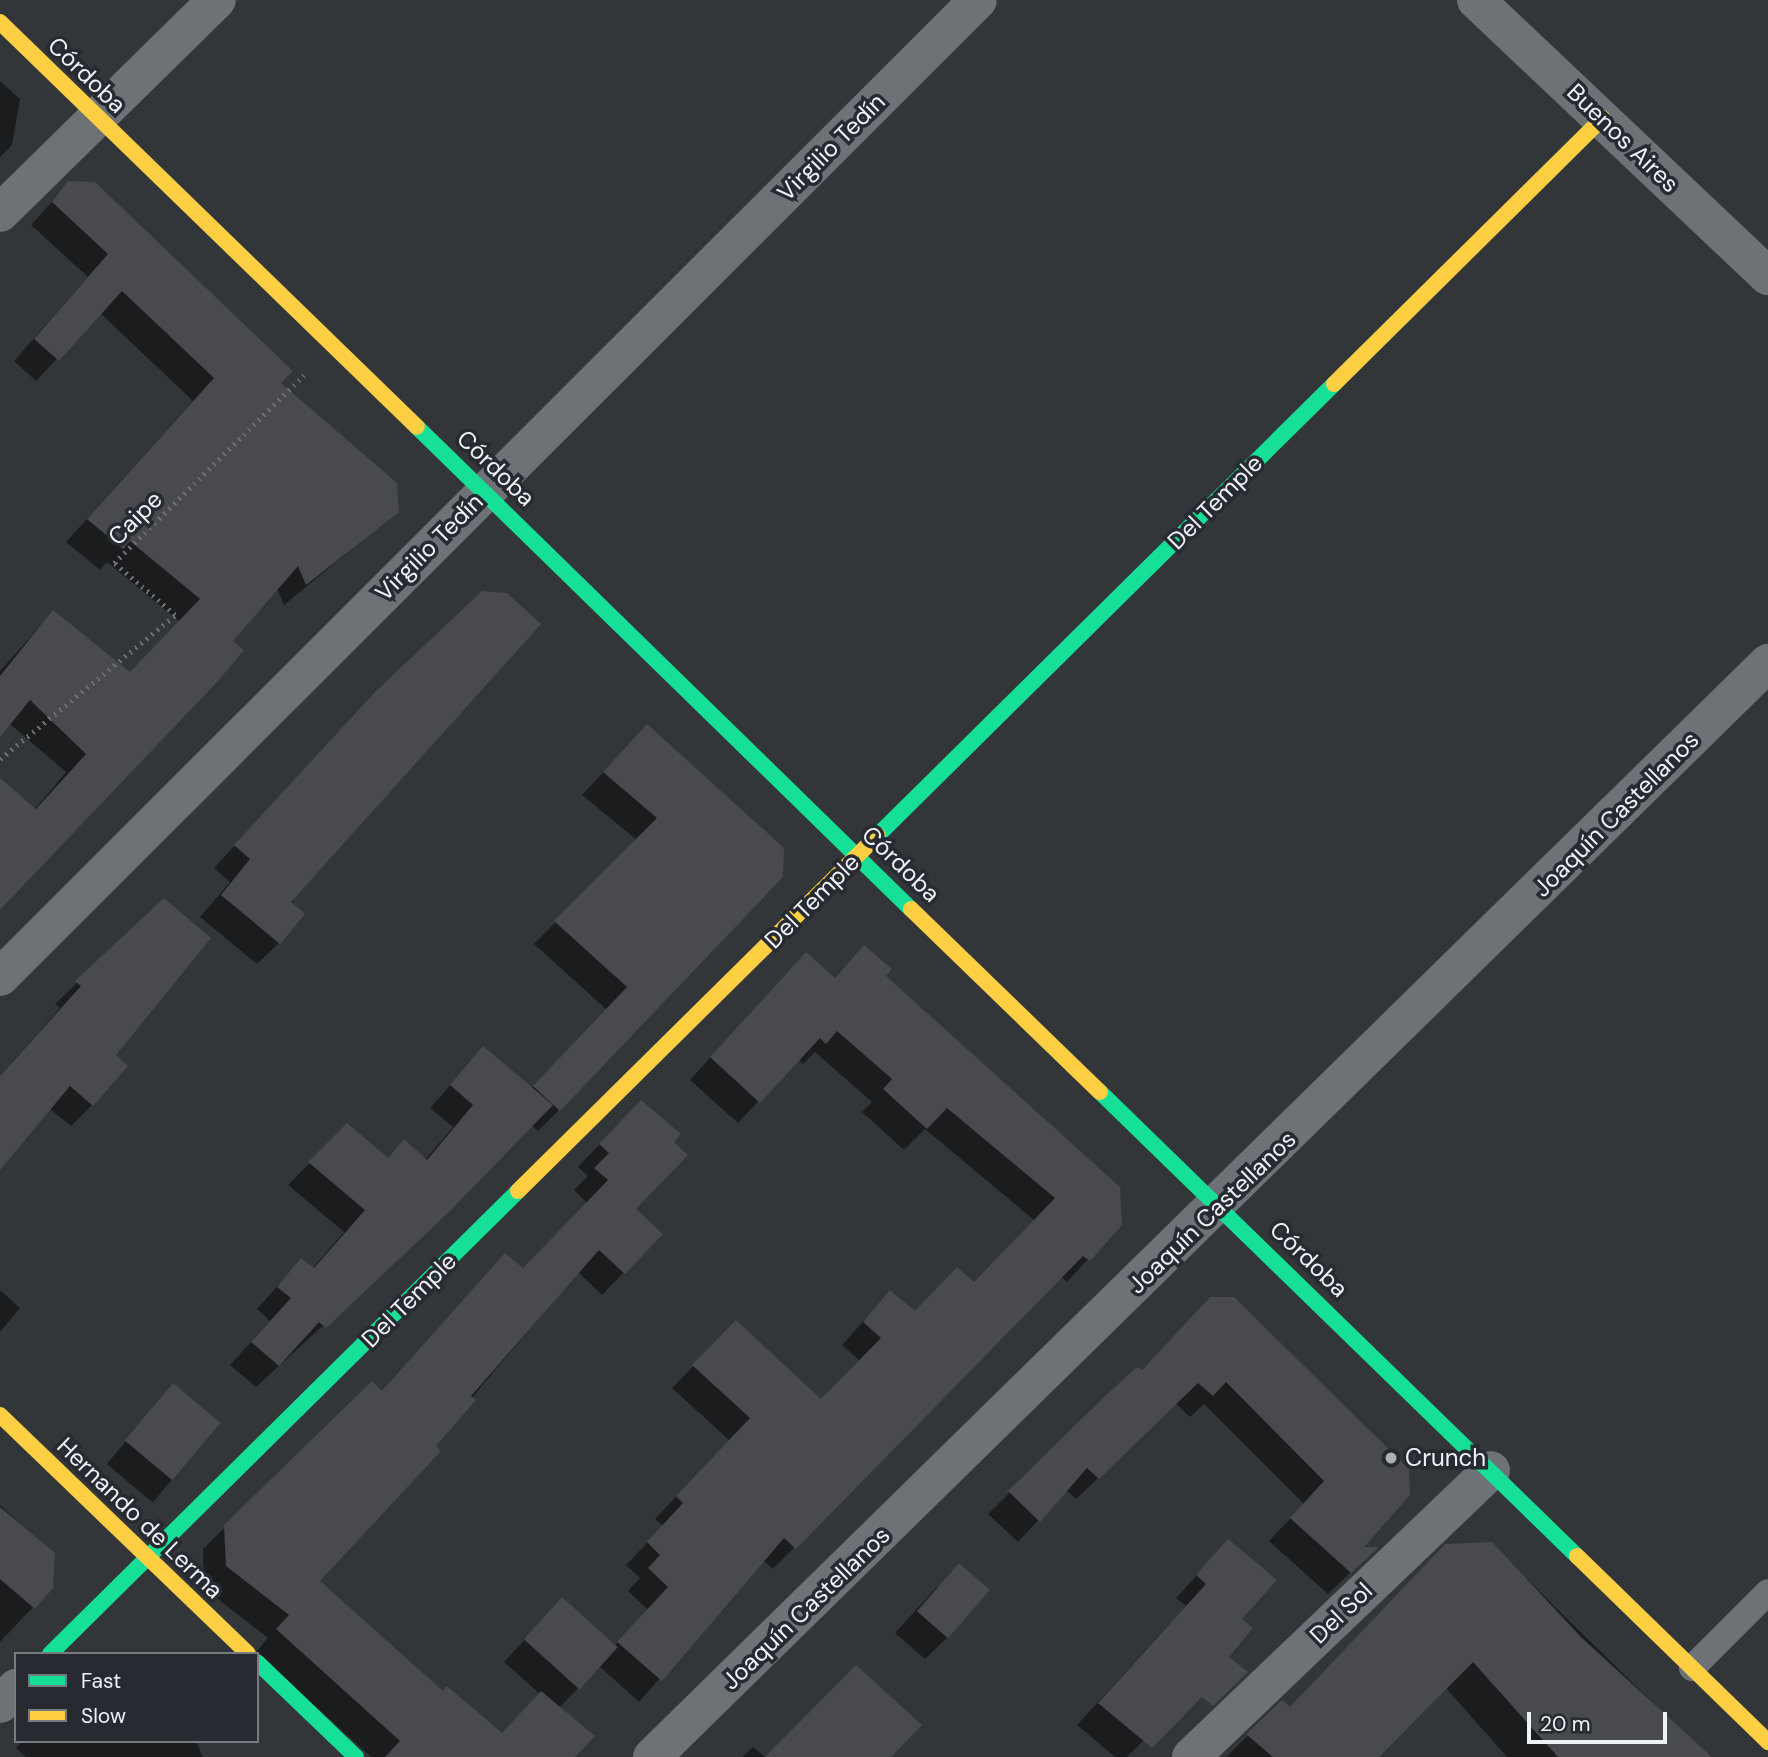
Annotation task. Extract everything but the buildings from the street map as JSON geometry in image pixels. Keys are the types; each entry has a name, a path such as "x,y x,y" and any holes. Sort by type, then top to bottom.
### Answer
{"main road":[{"name":"Córdoba","path":"0,22 1221,1205 1768,1742"},
{"name":"Del Temple","path":"52,1652 1603,118"},
{"name":"Hernando de Lerma","path":"0,1415 246,1652"},
{"path":"259,1664 356,1757"}],"street":[{"path":"0,213 217,0"},
{"name":"Virgilio Tedín","path":"0,977 978,0"},
{"name":"Buenos Aires","path":"1476,0 1768,276"},
{"name":"Joaquín Castellanos","path":"652,1757 1221,1205 1768,663"},
{"name":"Del Sol","path":"1191,1757 1491,1470"},
{"path":"0,1704 14,1690"}],"lane":[{"path":"1692,1668 1768,1592"}],"path":[{"name":"Caipe","path":"0,759 175,615 114,563 308,369"}],"traffic: fast":[{"path":"878,835 1334,384"},
{"path":"417,427 911,909"},
{"path":"1100,1092 1577,1556"},
{"path":"52,1652 518,1191"},
{"path":"259,1664 356,1757"}],"traffic: slow":[{"path":"0,22 417,427"},
{"path":"1334,384 1603,118"},
{"path":"518,1191 878,835"},
{"path":"911,909 1100,1092"},
{"path":"0,1415 246,1652"},
{"path":"1577,1556 1768,1742"}],"place":[{"name":"Crunch","path":"1391,1458"}]}
